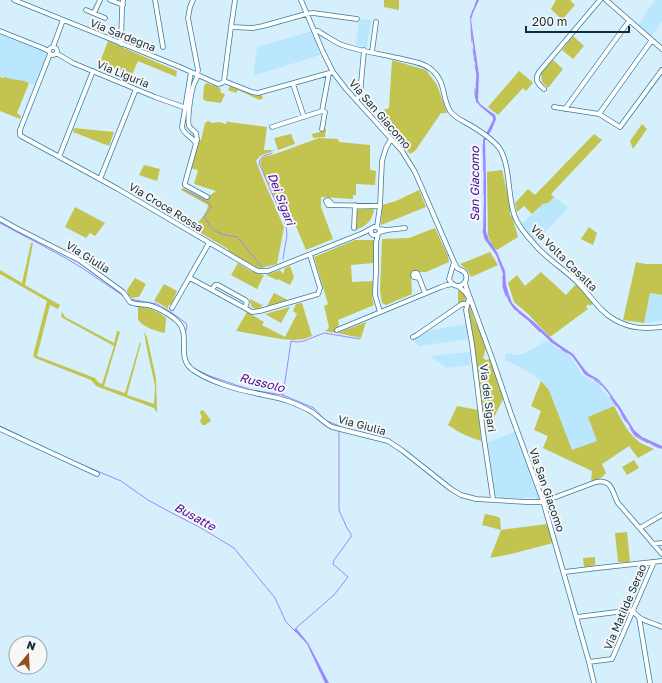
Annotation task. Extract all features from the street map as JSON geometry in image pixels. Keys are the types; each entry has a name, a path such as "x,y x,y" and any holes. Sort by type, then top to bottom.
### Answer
{"street":[{"name":"Via Sardegna","path":"14,0 218,84 224,81"},
{"path":"94,13 100,0"},
{"path":"110,0 123,5"},
{"path":"121,44 121,14 123,0"},
{"path":"155,0 164,47"},
{"path":"193,0 188,18 198,75 193,86 182,127 185,134 194,140 196,145"},
{"path":"235,0 224,81 258,93 331,72"},
{"name":"Via San Giacomo","path":"301,0 331,72 402,151 415,172 454,262 457,268 460,269"},
{"path":"544,89 538,84 537,75 600,0"},
{"path":"606,0 662,49"},
{"path":"86,10 105,18"},
{"path":"231,26 253,28 314,13 357,19"},
{"path":"49,53 50,48 53,47 63,20"},
{"path":"565,109 629,21"},
{"path":"372,52 376,22"},
{"path":"0,31 40,47 52,55 57,51 53,47"},
{"name":"Via Volta Casalta","path":"314,31 318,31 342,44 421,64 431,69 442,83 448,105 452,113 486,135 494,141 499,148 503,155 511,202 518,224 538,247 580,284 606,314 632,327 646,329 662,327"},
{"path":"599,114 652,40"},
{"path":"658,46 662,41"},
{"path":"356,100 360,95 364,50"},
{"name":"Via Croce Rossa","path":"49,53 20,130 20,135 100,178 258,271 268,271 363,233 375,231"},
{"name":"Via Liguria","path":"56,53 93,72 187,108"},
{"path":"554,107 599,114 620,128 662,70"},
{"path":"59,157 93,72"},
{"path":"191,72 187,108 188,122 190,128 196,133 197,140 185,179 185,185 207,197"},
{"path":"322,129 325,112 322,111 331,72"},
{"path":"293,84 304,117"},
{"path":"100,178 136,89"},
{"path":"272,127 322,111"},
{"path":"185,134 190,128"},
{"path":"380,312 375,295 375,231 380,206 382,161 386,148 391,139"},
{"path":"333,204 380,206"},
{"path":"354,206 354,228"},
{"name":"Via Giulia","path":"0,219 79,260 118,288 133,303 155,307 178,322 184,330 183,350 185,361 194,371 236,388 297,404 314,413 325,423 382,439 393,444 445,485 461,495 482,500 527,502 543,501 601,481 610,486 618,503 662,554"},
{"path":"375,231 405,228"},
{"path":"172,308 209,243"},
{"path":"190,278 252,312 260,311 318,294 320,292 310,255"},
{"path":"441,287 449,278 454,262"},
{"path":"337,330 441,287 447,285 462,285 465,282 466,276 463,271 460,269 452,272"},
{"path":"419,278 425,293"},
{"path":"449,278 455,285"},
{"name":"Via San Giacomo","path":"465,282 543,501 577,617 594,683"},
{"path":"212,290 214,285 218,285 245,300 247,302 245,308"},
{"name":"Via San Giacomo","path":"455,285 465,292 473,306"},
{"name":"Via dei Sigari","path":"468,298 466,310 493,500"},
{"path":"413,337 462,304 467,304"},
{"path":"0,430 97,474"},
{"path":"640,528 662,514"},
{"path":"653,544 662,543"},
{"path":"564,572 662,561"},
{"name":"Via Matilde Serao","path":"589,662 612,659 654,562"},
{"path":"577,617 633,610 635,615 662,627"},
{"path":"639,617 650,683"}],"shaded area":[{"path":"384,0 399,0 399,10 384,7"},
{"path":"477,0 479,0 471,20 479,75 478,100 480,104 495,115 496,119 485,141 486,231 505,271 506,284 512,303 554,341 573,354 585,370 598,379 607,389 634,430 642,437 662,446 662,449 635,435 609,394 599,382 585,374 572,356 550,341 514,309 509,302 503,287 502,268 496,255 485,239 483,231 483,140 493,117 480,106 475,95 477,76 470,21"},
{"path":"556,0 570,0 575,5 562,20 551,9"},
{"path":"655,0 662,0 662,22 651,36 638,25"},
{"path":"359,19 371,20 367,47 356,45"},
{"path":"312,31 320,55 253,76 257,47"},
{"path":"0,34 45,52 46,56 34,85 21,80 20,84 0,76"},
{"path":"573,36 584,46 573,59 562,50"},
{"path":"108,41 177,71 176,77 138,61 132,75 100,62"},
{"path":"392,60 426,70 437,85 447,113 441,113 415,151 410,154 376,113 389,108"},
{"path":"553,60 563,69 548,88 542,82 541,73"},
{"path":"519,71 533,83 526,91 523,88 498,115 488,107"},
{"path":"0,77 29,83 17,113 21,116 20,119 0,111"},
{"path":"207,83 220,88 221,93 225,94 221,103 206,101 203,99 204,86"},
{"path":"230,86 256,96 261,94 263,98 260,100 238,90 236,93 228,90"},
{"path":"208,121 212,123 219,122 226,124 227,121 267,127 264,150 275,150 260,156 256,161 284,227 277,264 261,268 253,266 194,229 207,210 208,205 181,190 183,188 205,199 216,191 194,184 198,170 190,168 199,140 201,140 205,123"},
{"path":"642,124 647,129 633,149 630,141"},
{"path":"74,128 114,132 109,146 73,132"},
{"path":"326,129 325,137 313,138 312,134"},
{"path":"291,134 295,144 278,150 274,138"},
{"path":"594,134 602,140 551,194 554,197 532,214 524,206 517,212 515,203 528,189 535,195"},
{"path":"319,138 338,139 339,142 370,145 370,170 376,171 375,185 356,184 356,195 353,195 353,199 321,197 321,207 333,239 306,250 292,217 283,219 260,162 262,158 266,156"},
{"path":"144,165 160,169 157,181 139,175"},
{"path":"502,170 510,205 510,215 512,216 518,237 497,250 493,248 488,235 487,172"},
{"path":"419,190 426,207 381,225 382,205 396,201"},
{"path":"554,197 568,208 536,242 521,224"},
{"path":"75,207 105,223 95,236 90,233 86,238 65,227"},
{"path":"358,209 374,209 370,220 356,230 357,212"},
{"path":"589,227 597,233 593,245 581,239"},
{"path":"435,228 448,256 449,262 426,272 411,272 412,294 386,305 382,303 380,291 382,239 409,238"},
{"path":"355,240 374,240 374,263 351,265 352,282 373,281 372,297 374,305 338,320 338,327 335,328 336,333 325,331 329,327 324,306 328,304 314,257"},
{"path":"31,243 33,243 25,285 60,305 58,309 50,305 37,356 95,378 102,384 114,346 61,317 62,312 65,317 114,343 117,331 120,332 104,386 125,393 140,342 141,343 127,395 154,404 155,386 144,332 147,337 156,378 157,413 154,408 96,386 91,380 33,356 47,301 0,274 0,270 22,283"},
{"path":"490,252 498,265 471,277 468,271 460,264"},
{"path":"636,262 645,264 662,264 662,295 650,293 644,323 623,320"},
{"path":"238,263 253,272 264,275 257,289 231,275"},
{"path":"290,266 294,277 290,285 266,275 280,270 283,274 285,268"},
{"path":"541,272 566,295 576,284 593,303 590,306 588,304 586,307 588,309 550,337 514,302 508,283 517,275 525,286"},
{"path":"135,278 146,284 139,297 132,298 128,295 127,290"},
{"path":"164,284 177,291 172,303 168,306 168,309 154,301"},
{"path":"458,290 464,294 466,300 458,304"},
{"path":"274,293 288,300 267,306"},
{"path":"650,293 662,295 662,321 644,323"},
{"path":"250,299 262,305 264,303 260,308 257,309 251,306"},
{"path":"469,302 475,322 479,328 486,348 483,358 486,360 490,359 504,397 486,434 468,309"},
{"path":"302,303 312,336 304,339 293,340 236,331 247,312 264,322 262,325 285,337 297,314 293,311 296,304"},
{"path":"139,306 154,310 166,318 164,333 147,327 138,320"},
{"path":"290,307 281,323 265,314"},
{"path":"366,322 361,338 337,333"},
{"path":"466,324 468,339 419,346 412,339 426,331"},
{"path":"546,341 571,357 582,375 599,385 611,401 630,433 637,441 592,471 543,448 557,412 549,390 532,374 508,361 505,362 505,355 511,353 514,355 519,355 525,353"},
{"path":"470,352 470,365 446,368 430,356"},
{"path":"541,381 549,390 572,450 597,441 588,417 614,406 633,436 640,443 654,449 638,458 629,446 602,464 606,473 601,478 591,482 592,471 543,448 548,436 534,430 541,411 531,406"},
{"path":"457,406 478,410 481,441 448,425"},
{"path":"201,410 204,411 211,421 205,425 202,425 200,421 202,417 200,413"},
{"path":"517,431 540,499 539,500 536,500 536,497 524,497 524,499 503,498 495,493 488,442"},
{"path":"634,460 639,468 627,475 622,467"},
{"path":"485,514 500,518 501,530 482,525"},
{"path":"547,524 553,543 490,558 501,530"},
{"path":"627,532 630,562 618,562 615,533"},
{"path":"595,557 595,565 584,567 583,558"},
{"path":"296,628 308,643 329,683 325,683 307,644 294,630"}],"waterway":[{"name":"San Giacomo","path":"475,5 477,0"},
{"name":"San Giacomo","path":"470,18 473,10"},
{"name":"San Giacomo","path":"471,29 472,42"},
{"name":"San Giacomo","path":"473,49 475,62"},
{"name":"San Giacomo","path":"475,65 477,76 476,85"},
{"name":"San Giacomo","path":"475,89 477,103"},
{"name":"San Giacomo","path":"483,145 484,171"},
{"name":"Dei Sigari","path":"272,153 262,157 259,163 286,226 287,235 283,259"},
{"name":"San Giacomo","path":"484,181 484,195"},
{"path":"185,190 210,204 211,207 204,217 211,227 222,234 237,237"},
{"name":"Russolo","path":"0,223 62,256 125,297"},
{"name":"San Giacomo","path":"483,231 485,239 491,247"},
{"path":"238,238 262,267"},
{"name":"San Giacomo","path":"498,259 503,272"},
{"name":"San Giacomo","path":"503,276 503,287 506,296"},
{"name":"Russolo","path":"130,299 157,304 172,313 186,323 187,326 185,335"},
{"name":"San Giacomo","path":"519,313 540,332"},
{"path":"283,395 291,341 304,341 324,333 360,339"},
{"name":"San Giacomo","path":"550,341 559,347"},
{"name":"San Giacomo","path":"561,349 567,353"},
{"name":"Russolo","path":"193,368 210,376 252,390 283,395 314,408 325,420 339,426 339,428"},
{"name":"San Giacomo","path":"583,371 592,378"},
{"name":"San Giacomo","path":"594,380 601,385"},
{"name":"San Giacomo","path":"610,397 616,406"},
{"name":"San Giacomo","path":"621,414 626,422"},
{"name":"Busatte","path":"0,426 23,437"},
{"name":"San Giacomo","path":"630,428 635,436 648,443"},
{"name":"Russolo","path":"296,628 334,595 348,577 333,564 334,560 351,537 351,534 339,510 339,431"},
{"name":"San Giacomo","path":"651,444 659,448"},
{"name":"Busatte","path":"78,463 121,481 148,500 201,528 234,548 275,598 286,622 296,632"}]}
